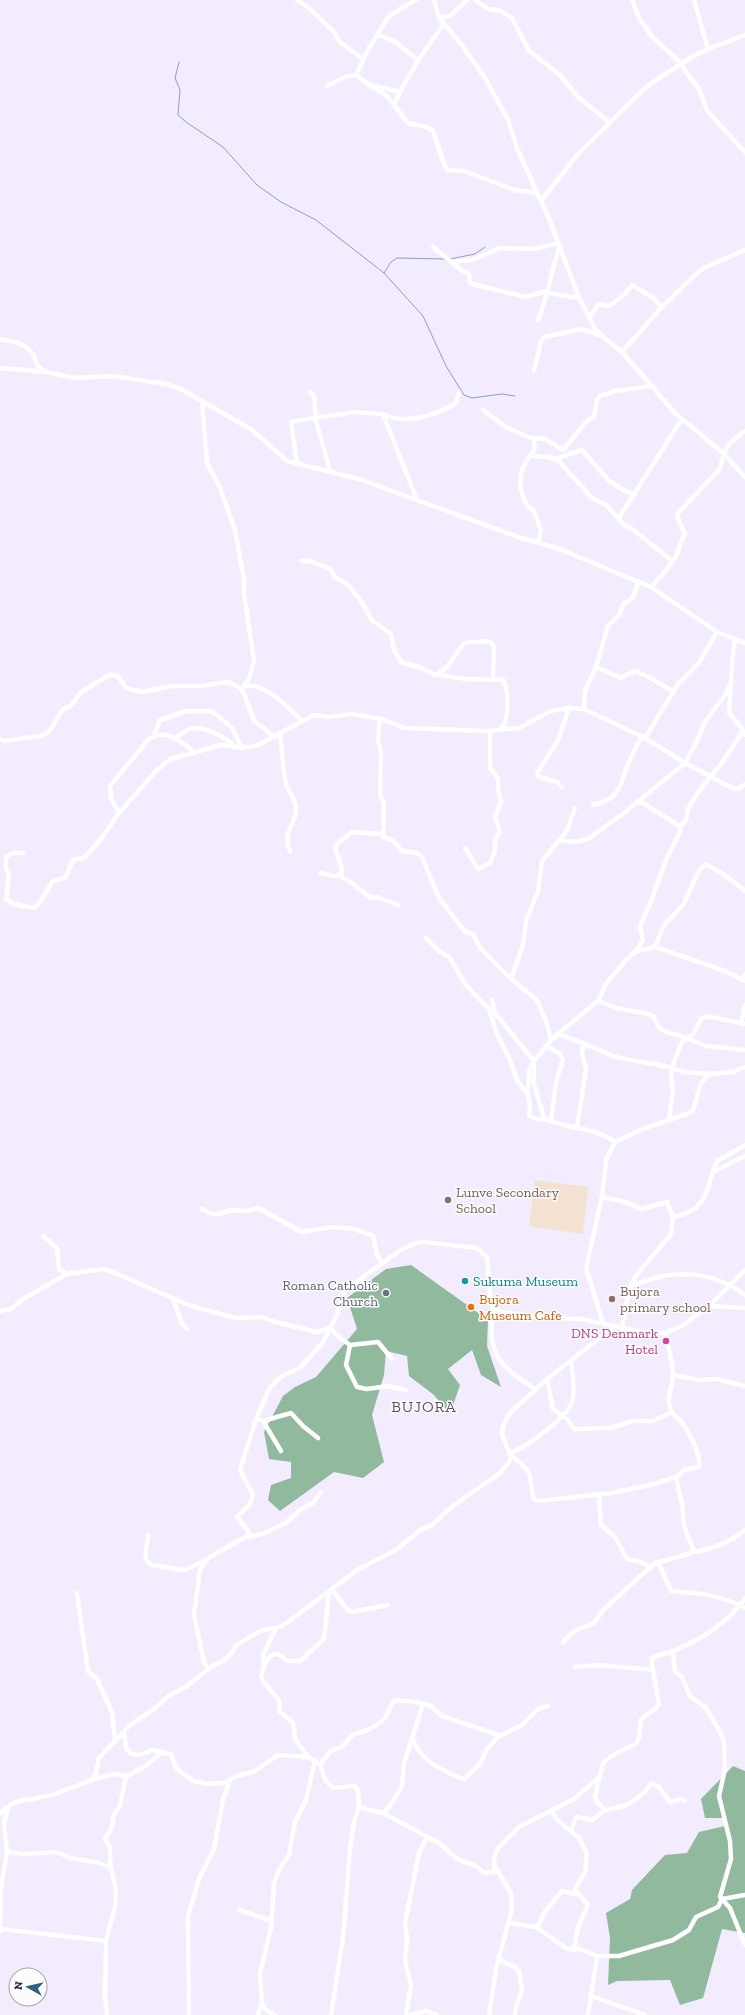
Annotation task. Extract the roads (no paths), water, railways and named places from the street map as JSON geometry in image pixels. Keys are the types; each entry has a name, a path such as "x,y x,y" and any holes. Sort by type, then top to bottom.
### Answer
{"street":[{"path":"297,0 309,8 333,31 339,41 363,59"},
{"path":"356,75 363,59 390,16 416,0"},
{"path":"434,0 439,18 485,78 508,120 517,148 541,201 579,298 589,318 602,336 622,352 682,419 724,454 745,477"},
{"path":"439,18 450,16 467,0"},
{"path":"475,0 488,9 501,12 514,20 529,50 560,75 578,97 609,122"},
{"path":"632,0 639,18 653,38 681,63 685,71 698,87 708,112 745,152"},
{"path":"694,0 708,49"},
{"path":"394,105 399,92 418,60 444,24"},
{"path":"378,35 394,41 418,60"},
{"path":"541,201 577,155 646,87 681,63 708,49 745,35"},
{"path":"327,86 343,78 356,75 384,94 410,125 426,127 434,131 444,164 448,170 464,171 515,190 537,193"},
{"path":"368,84 399,92"},
{"path":"450,262 472,260 500,248 534,249 559,246"},
{"path":"538,320 547,293 550,275 559,246"},
{"path":"433,247 450,262 469,274 470,282 472,284 526,297 547,293 579,298"},
{"path":"622,352 662,307 699,271 745,250"},
{"path":"589,318 599,304 609,306 624,294 632,285 653,298 662,307"},
{"path":"534,371 541,341 544,337 581,329 602,336"},
{"path":"0,339 19,343 26,347 33,354 38,366 46,372"},
{"path":"0,368 46,372 75,378 112,376 166,384 187,392 252,430 285,459 297,464 359,479 521,538 557,548 651,587 717,632 745,643"},
{"path":"483,410 502,426 533,438 543,439 564,450 587,421 594,417 597,400 600,396 615,391 640,390 653,386"},
{"path":"310,392 314,396 315,417 330,471"},
{"path":"297,464 291,423 315,417 358,411 410,419 438,412 456,403 458,393"},
{"path":"202,402 207,463 220,488 235,530 244,580 244,594 254,660 250,676 242,688"},
{"path":"385,415 406,474 418,500"},
{"path":"618,519 682,419"},
{"path":"651,587 663,575 676,555 680,542 686,533 677,515 719,470 723,463 724,454 729,444 745,431"},
{"path":"533,438 535,448 529,456 522,473 522,486 525,503 534,511 541,530 538,543"},
{"path":"529,456 555,458 582,450 609,481 625,491 635,494"},
{"path":"555,458 592,498 606,505 618,519 637,532 672,561"},
{"path":"301,561 310,561 330,569 336,577 352,589 367,609 373,621 392,636 394,650 400,661 437,674 465,679 500,679 504,683 508,713 504,725 500,730"},
{"path":"584,709 586,688 596,667 608,626 620,614 623,604 632,599 639,582"},
{"path":"593,805 607,801 620,788 632,753 664,710 681,681 699,663 717,632"},
{"path":"559,840 574,842 587,840 638,802 650,790 685,763 705,722 725,695 729,686 735,639"},
{"path":"437,674 446,668 464,643 487,641 492,643 494,647 494,679"},
{"path":"596,667 621,678 635,671 674,692"},
{"path":"0,739 5,741 46,734 55,724 62,710 72,706 80,693 111,675 118,676 126,688 142,692 170,686 200,686 226,682 242,688 254,685 268,692 303,721"},
{"path":"680,826 685,823 688,810 698,792 721,764 744,730 729,713 732,697 729,686"},
{"path":"242,688 254,721 275,737"},
{"path":"562,787 557,782 539,778 537,772 558,740 569,708"},
{"path":"24,854 13,853 6,857 5,864 9,876 6,899 13,904 34,908 38,905 53,881 65,878 73,860 83,858 88,854 102,839 119,813 158,769 174,756 221,745 239,748 256,746 280,735 313,715 328,717 348,714 380,719 404,728 490,731 519,728 550,711 569,708 584,709 643,737 685,763 732,788 738,789 745,784"},
{"path":"153,737 160,720 186,711 208,711 213,712 232,728 239,748"},
{"path":"380,719 378,739 382,752 380,795 384,804 383,834 385,838 392,840 402,850 417,853 422,857 439,898 465,932 473,934 480,948 510,979 527,990 539,1003 553,1038"},
{"path":"119,813 110,798 110,786 124,771 144,743 153,737 176,737 189,730 199,728 225,738 239,748"},
{"path":"465,848 478,869 480,869 490,863 495,851 495,840 500,832 495,817 501,802 498,790 498,778 490,768 490,731"},
{"path":"280,735 282,766 287,787 296,806 294,817 288,832 287,844 290,851"},
{"path":"176,737 193,751"},
{"path":"638,802 643,803 680,826"},
{"path":"510,979 523,945 526,921 538,891 542,861 567,831 575,808"},
{"path":"614,1142 602,1134 549,1120 530,1117 530,1105 527,1093 529,1082 528,1072 553,1038 598,1001 607,982 635,952 643,940 640,926 648,911 666,860 680,832 680,826"},
{"path":"339,876 342,870 337,858 335,848 336,844 353,831 383,834"},
{"path":"655,947 664,925 683,905 699,871 706,864 712,869 726,874 745,891"},
{"path":"320,873 339,876 348,880 371,898 376,897 398,905"},
{"path":"426,938 450,958 465,984 489,1009 497,1034 508,1056 518,1082 527,1093"},
{"path":"635,952 655,947 725,971 744,980 745,974"},
{"path":"492,1000 495,1013 534,1062 535,1088 542,1116 549,1120"},
{"path":"598,1001 616,1008 649,1014 653,1016 660,1029 706,1046 745,1050"},
{"path":"669,1120 673,1090 672,1068 682,1042 686,1038 693,1035 701,1019 706,1016 743,1024 745,1005"},
{"path":"553,1038 560,1035 615,1057 672,1068 683,1072 710,1074 733,1072 745,1067"},
{"path":"577,1127 586,1070 582,1053 583,1043"},
{"path":"546,1046 559,1053 563,1060 556,1082 549,1120"},
{"path":"603,1323 586,1268 602,1198 606,1160 614,1142 643,1129 692,1112 701,1083 710,1074"},
{"path":"673,1217 694,1209 705,1197 713,1172 717,1161 743,1146 745,1156 713,1172"},
{"path":"602,1198 625,1202 641,1209 666,1202 673,1217 670,1236 640,1269 631,1285 622,1328"},
{"path":"202,1209 211,1214 218,1214 228,1211 248,1211 259,1208 301,1232 331,1227 354,1229 373,1236 377,1254 382,1263"},
{"path":"43,1236 57,1248 59,1269 67,1274"},
{"path":"248,1537 249,1532 241,1524 238,1517 249,1506 253,1495 241,1475 240,1467 256,1419 270,1387 282,1376 303,1366 323,1342 345,1290 399,1251 420,1242 479,1248 487,1257 492,1307 491,1337 497,1357 509,1372 535,1389"},
{"path":"0,1311 11,1309 23,1299 67,1274 105,1270 191,1306 236,1318 262,1317 272,1321 317,1332 330,1328"},
{"path":"492,1307 502,1312 544,1318 581,1319 643,1332 665,1333 682,1326 709,1306 729,1284 745,1270"},
{"path":"631,1285 663,1276 690,1273 729,1284 745,1295"},
{"path":"173,1299 182,1324 187,1329"},
{"path":"709,1306 745,1308"},
{"path":"615,1326 547,1378 510,1413 503,1426 503,1438 510,1453 528,1472 533,1496 536,1500 599,1495 648,1486 676,1477 684,1470 697,1468 700,1460 689,1434 683,1424 672,1412 669,1399 673,1375 665,1333"},
{"path":"330,1328 350,1345 378,1342 392,1359"},
{"path":"350,1345 346,1365 357,1387 367,1389 388,1386 406,1390"},
{"path":"510,1453 519,1450 534,1441 562,1415 571,1404 573,1400 571,1361"},
{"path":"673,1375 703,1380 716,1379 745,1386"},
{"path":"547,1378 552,1406 555,1412 562,1415 576,1430 589,1428 610,1428 633,1421 653,1420 672,1412"},
{"path":"256,1419 263,1421 291,1413 303,1426 318,1438"},
{"path":"263,1421 281,1451"},
{"path":"94,1779 99,1758 115,1740 167,1698 187,1686 208,1669 224,1660 233,1652 235,1646 255,1634 276,1628 292,1620 357,1570 396,1550 419,1531 432,1524 454,1505 499,1474 508,1464 510,1453"},
{"path":"676,1477 682,1503 684,1526 694,1552"},
{"path":"148,1535 146,1556 147,1562 151,1565 185,1570 248,1537 265,1533 287,1522 300,1510 313,1503 321,1492"},
{"path":"599,1495 601,1500 600,1519 602,1528 615,1537 627,1559 641,1562 650,1567"},
{"path":"564,1642 574,1632 594,1622 604,1609 650,1567 658,1562 704,1550 730,1539 745,1530"},
{"path":"206,1560 199,1574 194,1615 204,1662 208,1669"},
{"path":"658,1562 671,1591 683,1591 725,1598 745,1608"},
{"path":"330,1591 348,1610 352,1612 388,1605"},
{"path":"330,1591 326,1633 323,1640 300,1661 287,1661 282,1655 271,1655 264,1666 261,1676 263,1682 279,1700 280,1712 293,1723 295,1739 308,1757 320,1764 325,1780 332,1788 351,1786 357,1787 359,1807 354,1822 350,1849 343,1938 331,2015"},
{"path":"77,1593 88,1671 97,1679 112,1712 115,1740"},
{"path":"605,1810 595,1798 595,1790 605,1761 636,1744 639,1738 643,1716 658,1706 659,1698 651,1660 653,1657 672,1652 702,1638 740,1605 745,1598"},
{"path":"264,1666 262,1655 276,1628"},
{"path":"510,1923 537,1928 567,1949 580,1949 597,1956 619,1956 673,1940 689,1930 696,1917 718,1907 721,1900 721,1891 731,1858 730,1841 719,1796 726,1769 724,1742 706,1708 690,1696 682,1677 675,1671 672,1652"},
{"path":"575,1667 599,1665 653,1670"},
{"path":"320,1764 330,1752 343,1746 352,1735 370,1729 382,1721 386,1717 394,1701 413,1701 423,1704 434,1708 442,1716 501,1736"},
{"path":"383,1813 390,1806 402,1786 404,1764 423,1704"},
{"path":"412,1738 424,1759 462,1779 470,1775 480,1764 487,1749 501,1736 522,1725 538,1709 548,1706"},
{"path":"124,1732 126,1748 131,1754 140,1755 152,1750 173,1755 176,1768 199,1783 222,1784 259,1769 278,1755 308,1757"},
{"path":"0,1814 15,1802 43,1798 94,1779 114,1774 126,1776 139,1770 163,1752"},
{"path":"258,2015 262,2004 260,1974 272,1920 274,1883 279,1870 289,1855 295,1822 306,1800 315,1761"},
{"path":"108,2015 105,1998 106,1941 115,1907 116,1891 111,1868 110,1848 105,1838 112,1827 114,1814 120,1806 126,1776"},
{"path":"489,2015 499,1957 510,1923 512,1909 512,1895 497,1871 494,1859 497,1849 524,1824 574,1799 599,1777"},
{"path":"189,2015 188,1916 199,1879 214,1848 223,1800 230,1780"},
{"path":"571,1831 576,1817 592,1820 605,1810 627,1804 643,1794 649,1784 652,1783 665,1794 670,1802 682,1799 685,1801"},
{"path":"0,1807 7,1808"},
{"path":"359,1807 371,1812 383,1813 442,1845 459,1860 474,1865 482,1872 497,1871"},
{"path":"7,1808 4,1827 7,1852 1,1888 0,1930 106,1941"},
{"path":"552,1811 557,1820 579,1838 587,1856 585,1872 576,1887 588,1905 578,1927 574,1950"},
{"path":"406,2015 410,1985 405,1961 407,1938 405,1923 419,1853 427,1837"},
{"path":"7,1852 24,1854 57,1852 70,1858 99,1863 111,1868"},
{"path":"537,1928 546,1910 562,1891 580,1895"},
{"path":"721,1900 729,1897 745,1895"},
{"path":"721,1900 730,1908 745,1945"},
{"path":"239,1910 272,1920"},
{"path":"588,2015 597,1956"},
{"path":"499,1957 503,1962 515,1967 519,1972 522,1990 515,2015"},
{"path":"592,1996 645,2015"},
{"path":"262,2004 266,2010 275,2015"},
{"path":"410,2015 426,2011 436,2015"}],"waterway":[{"path":"179,62 175,78 180,90 178,115 223,147 257,185 281,202 316,220 384,273 423,316 446,366 464,395 472,398 502,394 515,396"},
{"path":"450,259 475,254 485,247"},
{"path":"384,273 391,262 397,258 445,259"}],"place":[{"name":"Lunve Secondary School","path":"448,1200"},
{"name":"Sukuma Museum","path":"465,1281"},
{"name":"Roman Catholic Church","path":"386,1293"},
{"name":"Bujora primary school","path":"612,1299"},
{"name":"Bujora Museum Cafe","path":"471,1307"},
{"name":"DNS Denmark Hotel","path":"666,1341"}],"district":[{"name":"BUJORA","path":"424,1406"}]}
